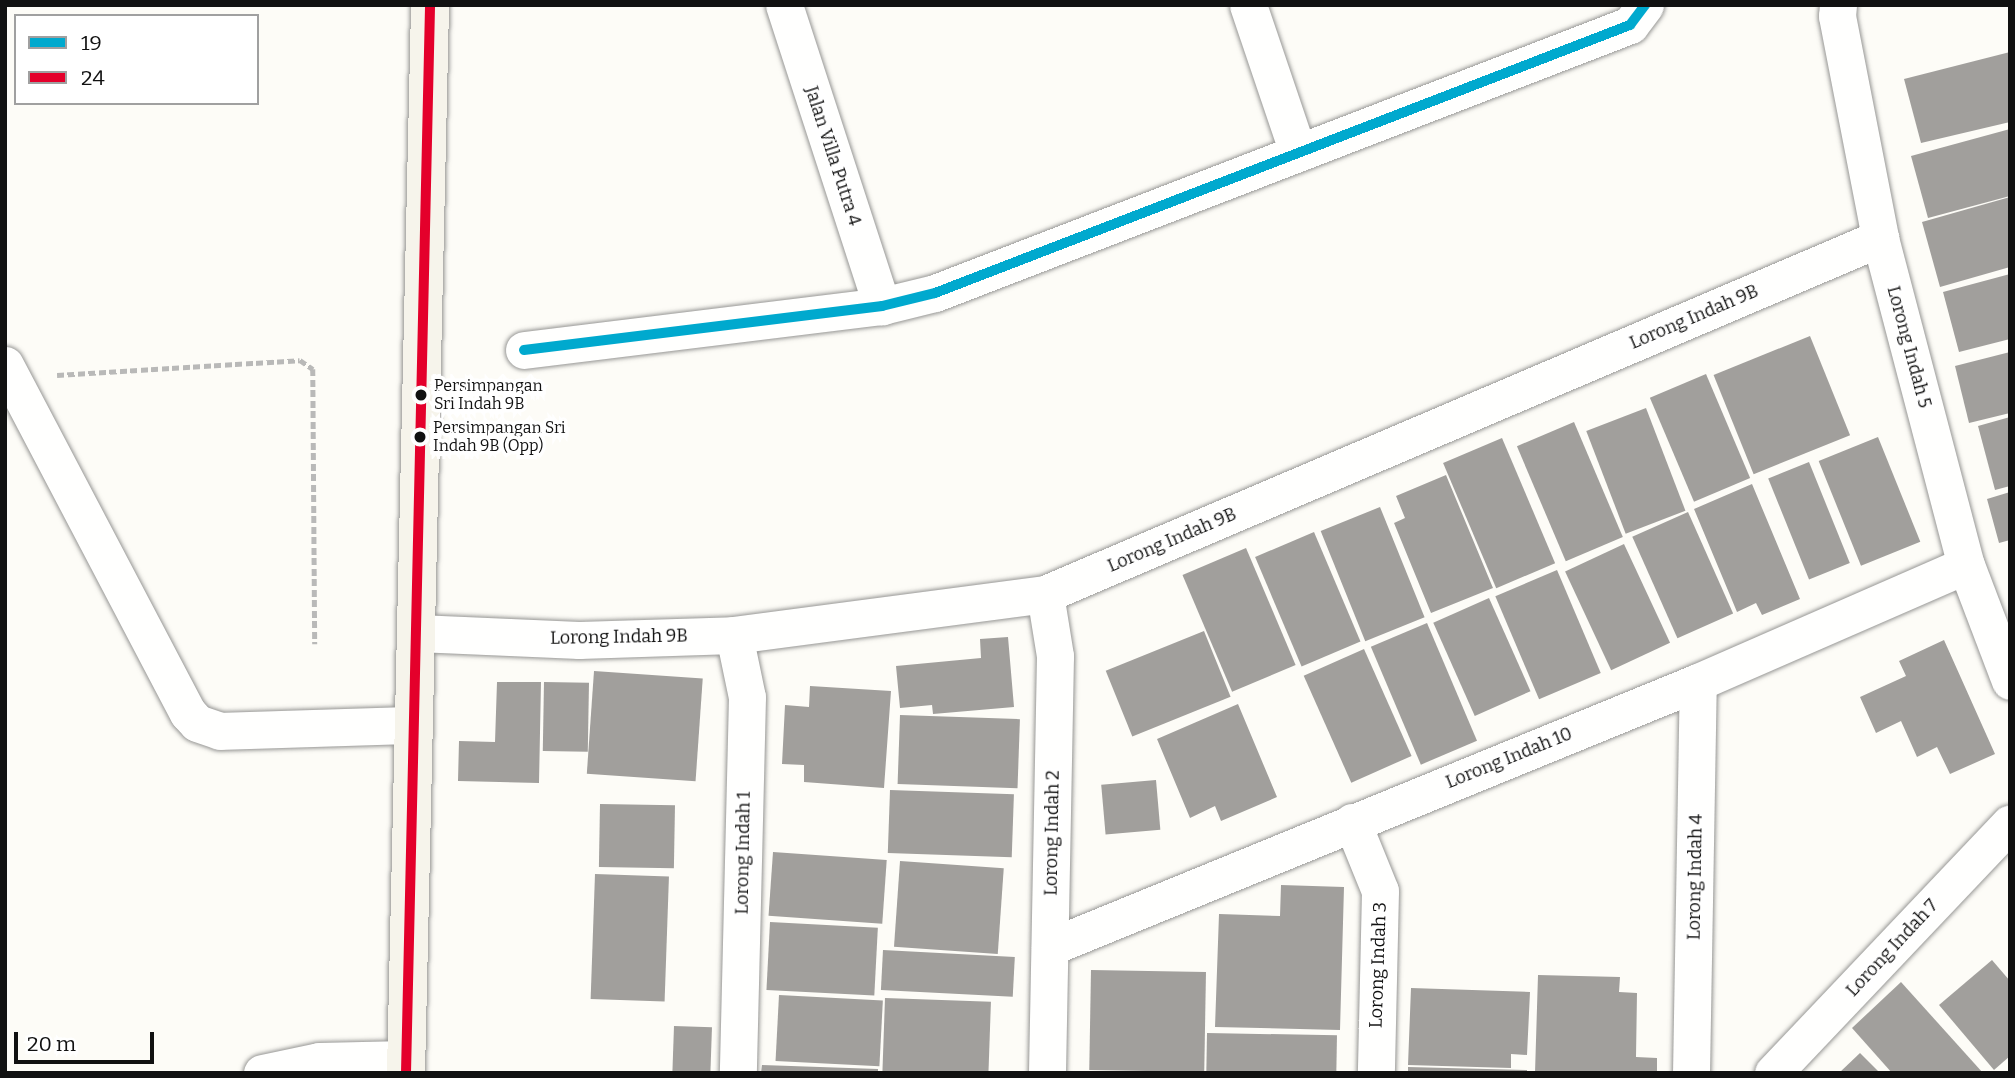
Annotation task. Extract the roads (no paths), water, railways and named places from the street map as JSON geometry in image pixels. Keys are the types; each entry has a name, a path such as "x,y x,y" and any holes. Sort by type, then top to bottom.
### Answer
{"street":[{"path":"262,1073 318,1061 406,1066 430,5"},
{"name":"Jalan Villa Putra 4","path":"784,5 882,306"},
{"path":"1248,5 1298,153"},
{"path":"524,350 882,306 934,293 1630,26 1645,5"},
{"name":"Lorong Indah 5","path":"1838,5 1837,16 1880,238 1965,565 2010,681"},
{"name":"Lorong Indah 9B","path":"417,633 579,639 734,635 1045,594 1880,238"},
{"path":"8,371 188,713 197,723 220,731 414,725"},
{"name":"Lorong Indah 10","path":"1050,947 1698,682 1965,565"},
{"name":"Lorong Indah 2","path":"1045,594 1055,656 1047,1073"},
{"name":"Lorong Indah 1","path":"734,635 747,696 738,1073"},
{"name":"Lorong Indah 4","path":"1691,1073 1698,682"},
{"name":"Lorong Indah 3","path":"1352,822 1380,891 1376,1073"},
{"name":"Lorong Indah 7","path":"1773,1073 2010,823"}],"place":[{"name":"Persimpangan Sri Indah 9B","path":"421,395"},
{"name":"Persimpangan Sri Indah 9B (Opp)","path":"420,437"}]}
